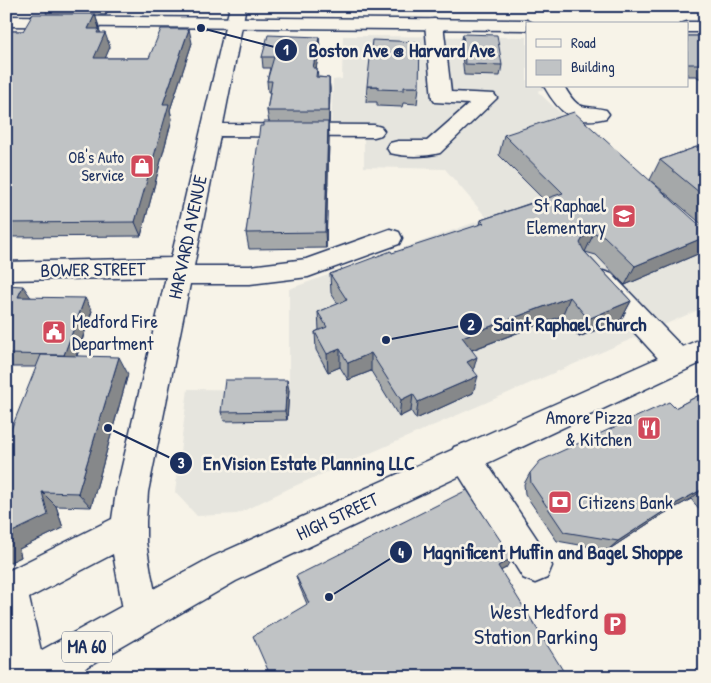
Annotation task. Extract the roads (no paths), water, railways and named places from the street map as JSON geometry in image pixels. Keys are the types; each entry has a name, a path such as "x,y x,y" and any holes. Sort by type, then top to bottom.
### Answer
{"main road":[{"path":"6,22 236,15 434,24 526,25"},
{"name":"HARVARD AVENUE","path":"142,615 132,570 128,530 132,492 236,15"},
{"path":"398,148 432,148 487,98 442,98 434,24"},
{"path":"688,27 705,27"},
{"path":"555,88 564,105 584,114 599,114"},
{"path":"210,130 374,131"},
{"name":"BOWER STREET","path":"6,271 180,271 250,274 308,268 390,238"},
{"path":"586,263 677,360"},
{"name":"HIGH STREET","path":"32,677 224,569 705,348"},
{"path":"465,457 535,566"},
{"path":"28,677 7,590 128,530"}],"place":[{"name":"Boston Ave @ Harvard Ave","path":"201,28"},
{"name":"OB's Auto Service","path":"142,166"},
{"name":"St Raphael Elementary","path":"624,216"},
{"name":"Medford Fire Department","path":"54,332"},
{"name":"Saint Raphael Church","path":"386,340"},
{"name":"EnVision Estate Planning LLC","path":"108,428"},
{"name":"Amore Pizza & Kitchen","path":"649,428"},
{"name":"Citizens Bank","path":"560,502"},
{"name":"Magnificent Muffin and Bagel Shoppe","path":"329,597"},
{"name":"West Medford Station Parking","path":"615,624"}]}
